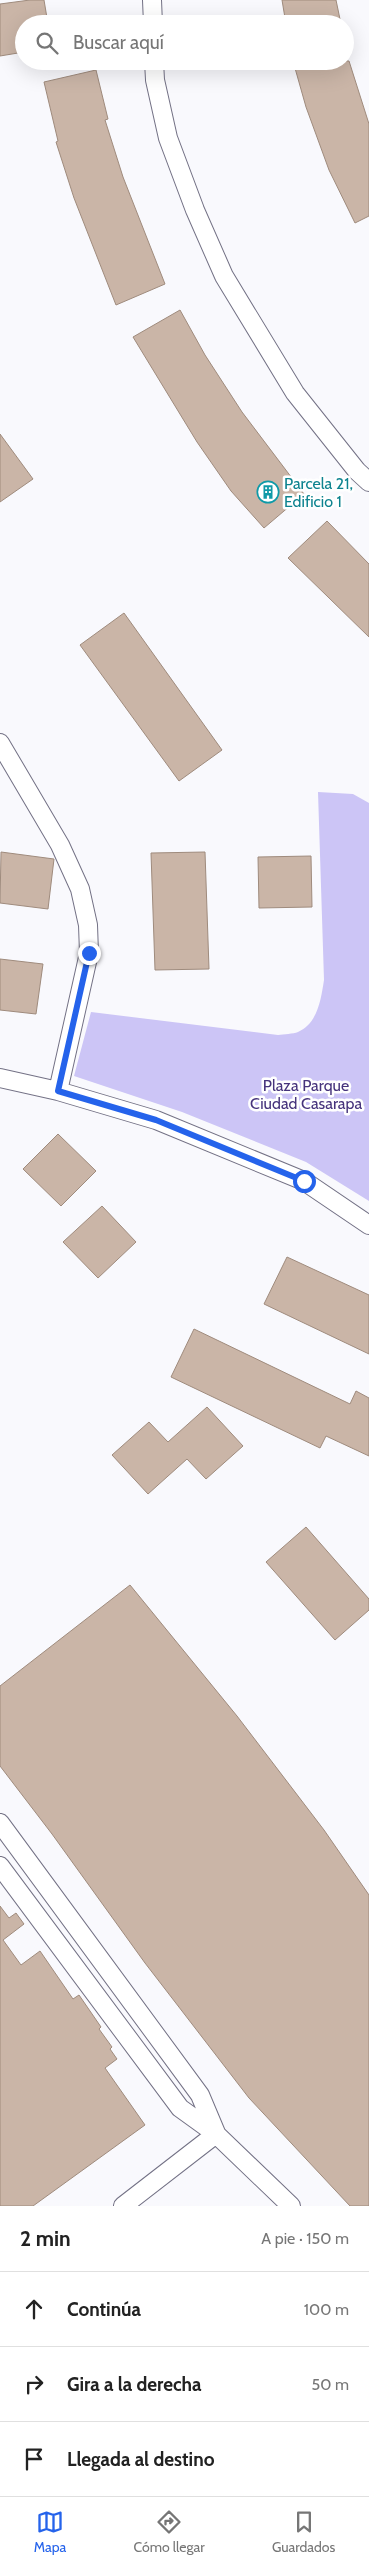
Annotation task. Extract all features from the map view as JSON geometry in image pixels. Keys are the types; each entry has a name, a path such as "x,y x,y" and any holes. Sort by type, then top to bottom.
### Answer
{"street":[{"path":"152,0 153,15"},
{"path":"154,70 168,138 195,210 224,276 295,393 357,471 369,482"},
{"path":"0,743 60,845 80,889 88,925 89,953 58,1091"},
{"path":"0,1078 58,1091 156,1120 304,1181 369,1225"},
{"path":"0,1823 200,2095 216,2134"},
{"path":"0,1866 180,2108 216,2134 291,2206"},
{"path":"123,2206 216,2134"}],"green space":[{"name":"Plaza Parque Ciudad Casarapa","path":"318,792 353,794 369,803 369,1201 306,1162 182,1112 74,1076 91,1012 278,1035 298,1032 310,1023 317,1010 324,980"}],"building":[{"path":"44,0 46,15 15,15 15,54 0,56 0,4"},
{"path":"282,0 336,0 339,15 284,15"},
{"path":"96,70 108,119 105,120 123,177 165,284 116,305 74,198 56,142 58,141 44,82"},
{"path":"296,70 352,70 369,124 369,216 355,223 329,170 306,107"},
{"path":"180,310 205,355 242,412 304,494 264,528 231,491 197,442 133,337"},
{"path":"0,434 33,479 0,502"},
{"path":"327,521 369,564 369,637 288,558"},
{"path":"124,613 222,750 179,781 80,645"},
{"path":"1,852 54,859 48,909 0,903"},
{"path":"205,852 209,969 155,970 151,853"},
{"path":"311,856 312,907 259,908 258,857"},
{"path":"0,959 43,964 36,1014 0,1010"},
{"path":"58,1134 96,1171 61,1206 23,1169"},
{"path":"102,1206 136,1242 98,1278 63,1242"},
{"path":"287,1257 369,1295 369,1354 264,1304"},
{"path":"194,1329 350,1404 356,1391 369,1398 369,1456 326,1436 320,1448 171,1377"},
{"path":"207,1407 243,1446 206,1479 187,1459 148,1494 112,1455 149,1422 168,1442"},
{"path":"306,1527 369,1599 369,1610 335,1640 266,1562"},
{"path":"130,1585 237,1716 324,1830 369,1895 369,2206 350,2206 249,2098 145,1963 52,1834 0,1766 0,1686"},
{"path":"0,1906 9,1918 16,1913 24,1924 3,1940 21,1965 40,1951 73,1999 79,1995 101,2027 99,2029 112,2047 110,2049 117,2059 105,2068 145,2125 33,2206 0,2206"}],"place":[{"name":"Parcela 21, Edificio 1","path":"268,492"}],"route":[{"path":"89,953 58,1091 156,1120 304,1181"}]}
